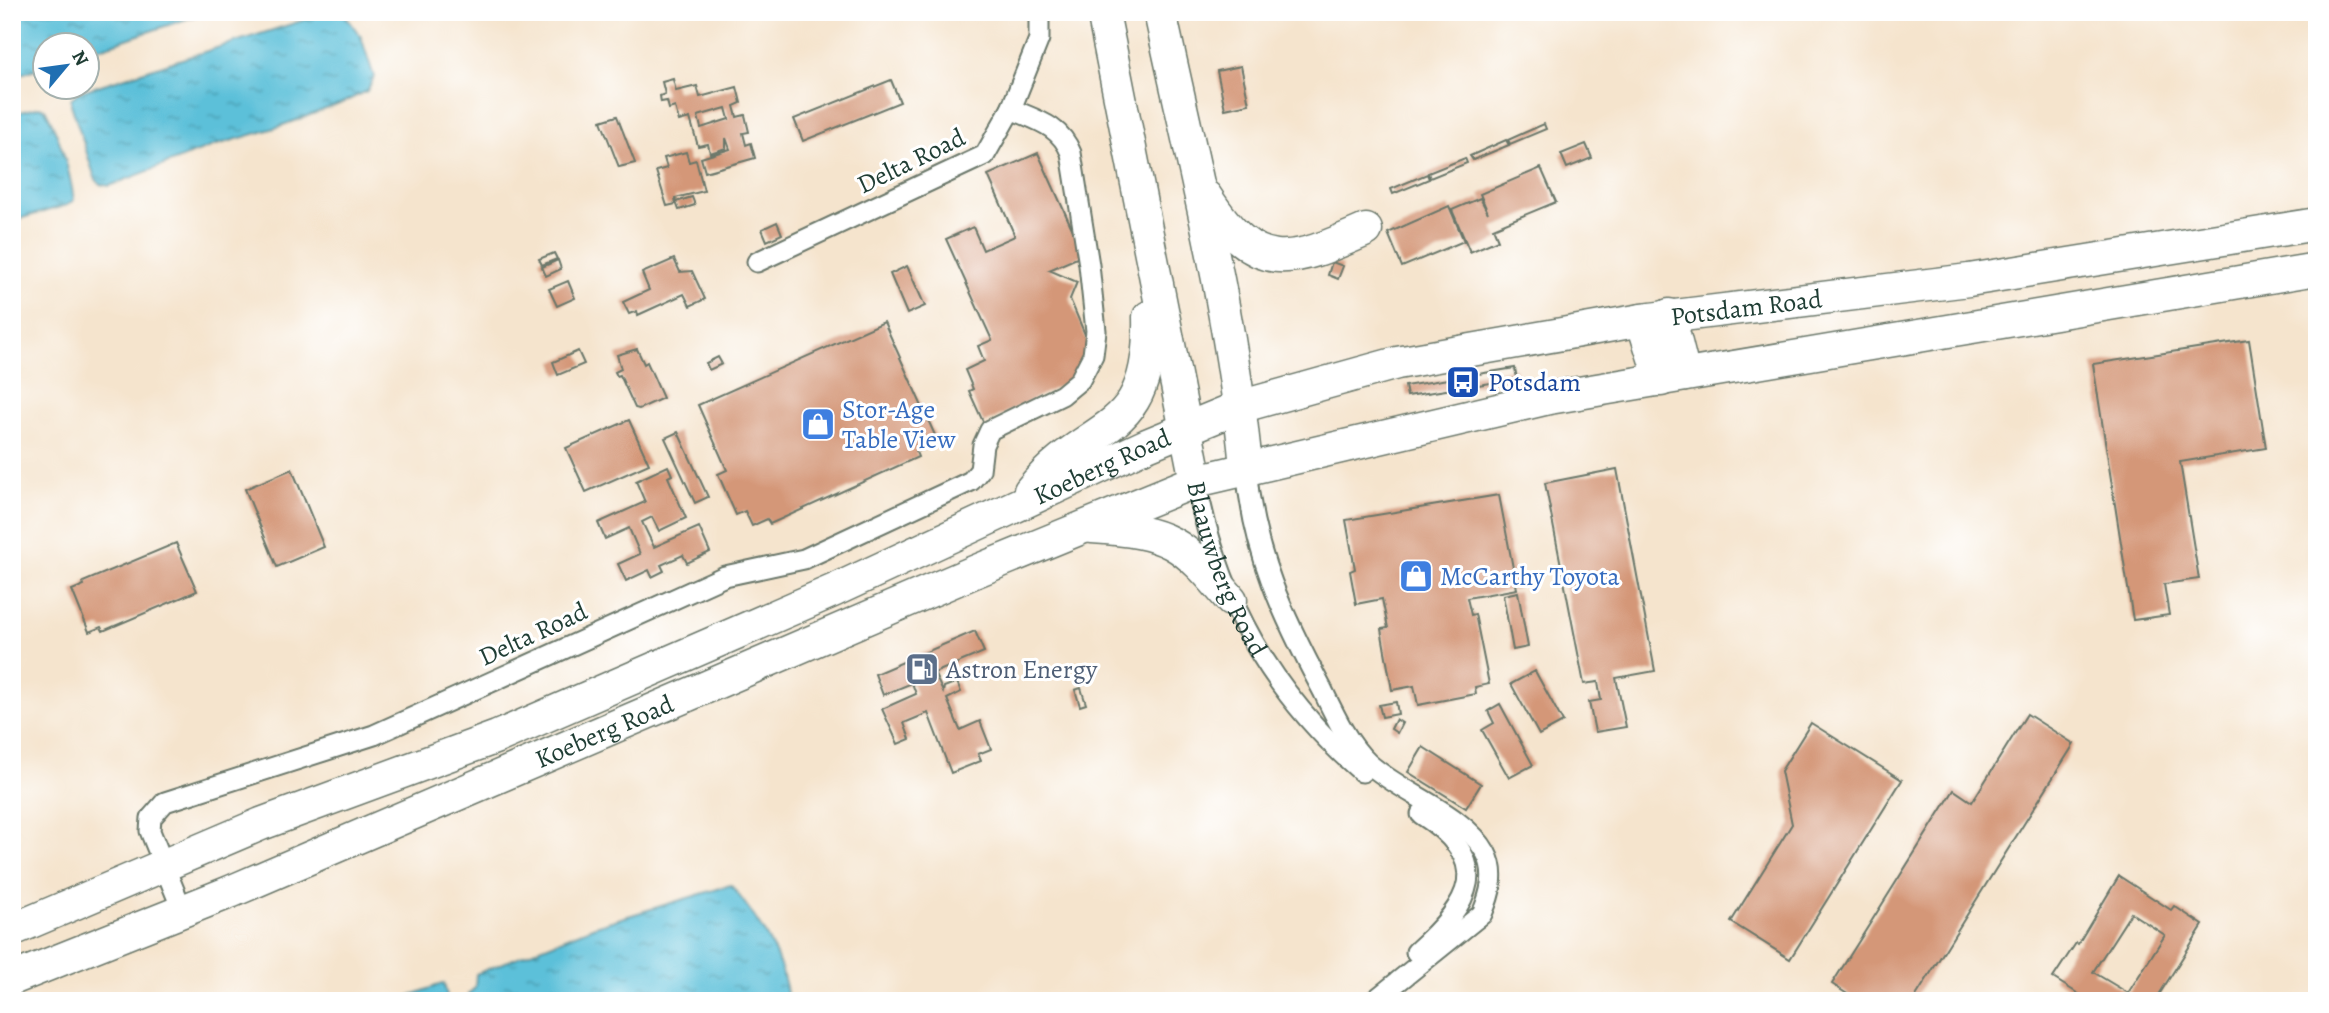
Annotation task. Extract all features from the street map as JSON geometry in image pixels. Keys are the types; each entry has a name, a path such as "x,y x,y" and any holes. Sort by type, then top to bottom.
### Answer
{"main road":[{"name":"Blaauwberg Road","path":"1103,12 1147,246 1196,481"},
{"name":"Blaauwberg Road","path":"1160,12 1198,184 1239,407 1246,467"},
{"path":"1198,184 1232,234 1250,248 1268,255 1306,255 1366,230"},
{"name":"Potsdam Road","path":"1185,429 1239,407 1397,363 1656,318 1969,280 2317,224"},
{"path":"1017,508 1043,477 1115,422 1138,394 1149,349 1147,246"},
{"name":"Potsdam Road","path":"1196,481 1246,467 1549,398 2317,269"},
{"path":"1656,318 1673,377"},
{"name":"Koeberg Road","path":"12,930 261,824 497,737 1017,508 1185,429"},
{"name":"Koeberg Road","path":"12,979 183,912 1196,481"},
{"path":"1085,526 1149,532 1174,542 1196,559 1231,600"}],"street":[{"name":"Delta Road","path":"757,262 978,160 989,150 1011,109 1040,40 1039,12"},
{"name":"Delta Road","path":"183,912 163,866 150,824 154,813 166,802 374,735 724,576 804,559 971,481 980,470 986,437 996,425 1070,389 1087,368 1096,344 1089,265 1068,146 1057,130 1011,109"},
{"name":"Blaauwberg Road","path":"1246,467 1249,501 1271,589 1293,635 1356,749 1383,775 1458,823 1477,840 1490,866"},
{"name":"Blaauwberg Road","path":"1196,481 1206,526 1231,600 1255,647 1322,737 1364,773 1451,838 1464,858 1466,869"},
{"path":"1360,1001 1452,918 1465,894 1466,869 1490,866 1491,893 1482,914 1374,1001"}],"water":[{"path":"12,12 207,12 102,47 102,32 32,32 32,70 12,77"},
{"path":"329,12 343,12 361,37 374,77 367,91 342,103 275,128 213,146 109,186 100,184 95,178 71,104 102,102 102,85"},
{"path":"39,107 45,109 59,142 74,200 67,205 12,221 12,114"},
{"path":"731,885 768,939 781,969 788,1001 471,1001 468,994 475,988 476,974 595,926"},
{"path":"444,983 448,1001 396,1001"}],"building":[{"path":"1241,66 1249,104 1225,109 1217,71"},
{"path":"673,79 676,91 697,86 700,97 737,87 741,103 734,106 737,117 745,115 749,132 743,133 746,145 751,143 755,158 705,172 701,158 730,149 726,138 726,148 710,153 708,144 698,146 690,118 679,121 675,107 669,109 667,101 661,102 660,96 665,94 662,82","holes":["726,108 729,119 701,128 698,116"]},
{"path":"891,80 900,102 803,141 794,119"},
{"path":"617,116 635,163 619,167 601,121"},
{"path":"1544,124 1546,129 1510,144 1508,140"},
{"path":"1506,140 1509,145 1473,160 1470,156"},
{"path":"1586,144 1592,158 1567,168 1561,154"},
{"path":"686,152 689,162 696,160 704,191 675,198 676,204 667,206 656,171 667,168 664,158"},
{"path":"1038,153 1084,255 1049,270 1077,282 1070,299 1089,344 1077,377 984,424 969,391 973,389 965,370 984,361 978,346 992,340 946,239 973,227 983,250 1015,236 988,175"},
{"path":"1465,158 1467,163 1430,178 1428,173"},
{"path":"1541,168 1556,202 1493,228 1498,240 1470,252 1452,210 1480,198 1488,213 1480,194"},
{"path":"1427,174 1429,179 1393,194 1391,189"},
{"path":"692,197 695,205 679,210 676,202"},
{"path":"1449,206 1464,241 1402,267 1388,233"},
{"path":"777,222 782,234 767,241 762,229"},
{"path":"554,253 557,259 542,265 539,259"},
{"path":"674,259 680,272 692,271 705,299 690,306 684,294 638,315 637,311 629,314 623,302 649,290 642,273"},
{"path":"558,260 561,269 546,276 542,267"},
{"path":"1332,262 1343,266 1338,279 1328,275"},
{"path":"907,266 925,306 907,314 890,274"},
{"path":"568,281 575,298 557,306 549,289"},
{"name":"Stor-Age Table View","path":"884,322 938,442 916,452 918,457 770,524 767,519 752,526 745,511 736,515 718,474 727,470 698,405"},
{"path":"2249,340 2266,448 2180,462 2199,579 2164,584 2169,615 2133,620 2093,364"},
{"path":"637,349 644,364 647,362 663,398 639,409 635,408 620,375 617,376 615,372 621,369 617,355"},
{"path":"578,351 584,364 558,375 553,362"},
{"path":"718,357 722,364 709,370 706,363"},
{"name":"Potsdam","path":"1515,368 1517,379 1407,396 1405,386"},
{"path":"629,420 649,464 586,492 566,448"},
{"path":"678,432 708,497 695,503 665,438"},
{"path":"668,466 672,475 668,477 686,518 659,531 652,517 642,522 654,547 699,527 710,552 687,563 683,555 661,565 664,571 652,577 649,570 626,581 618,564 640,554 629,528 605,539 598,523 645,502 636,481"},
{"path":"292,469 324,547 277,567 245,489"},
{"path":"1617,469 1655,671 1616,678 1626,727 1595,732 1589,702 1601,700 1598,682 1584,684 1545,483"},
{"path":"1499,495 1517,589 1467,598 1471,615 1475,614 1489,684 1475,687 1476,694 1418,705 1414,686 1392,690 1381,629 1388,628 1382,599 1356,604 1350,571 1355,569 1346,520"},
{"path":"176,543 197,591 103,631 101,627 89,632 72,590 84,585 83,582"},
{"path":"1518,592 1528,647 1513,650 1503,595"},
{"path":"975,631 984,652 934,673 943,692 944,687 957,682 961,692 947,699 960,730 980,721 991,749 978,754 981,761 951,773 928,713 904,723 910,739 898,744 882,709 916,694 912,683 883,695 875,674"},
{"path":"1535,671 1563,722 1539,735 1511,684"},
{"path":"1081,688 1086,704 1080,706 1075,690"},
{"path":"1396,702 1398,714 1382,717 1379,705"},
{"path":"1500,704 1533,765 1509,778 1482,730 1494,723 1488,711"},
{"path":"2027,714 2074,744 1913,1001 1858,1001 1832,984 1954,790 1972,802"},
{"path":"1396,719 1402,723 1397,733 1391,729"},
{"path":"1811,723 1902,780 1790,959 1731,922 1792,824 1781,771"},
{"path":"1423,747 1481,784 1466,808 1408,772"},
{"path":"2119,876 2171,910 2174,906 2203,925 2155,1001 2090,1001 2053,978 2076,943 2078,944","holes":["2131,913 2165,935 2128,993 2093,972"]}],"place":[{"name":"Potsdam","path":"1463,382"},
{"name":"Stor-Age Table View","path":"818,424"},
{"name":"McCarthy Toyota","path":"1416,576"},
{"name":"Astron Energy","path":"922,669"}]}
